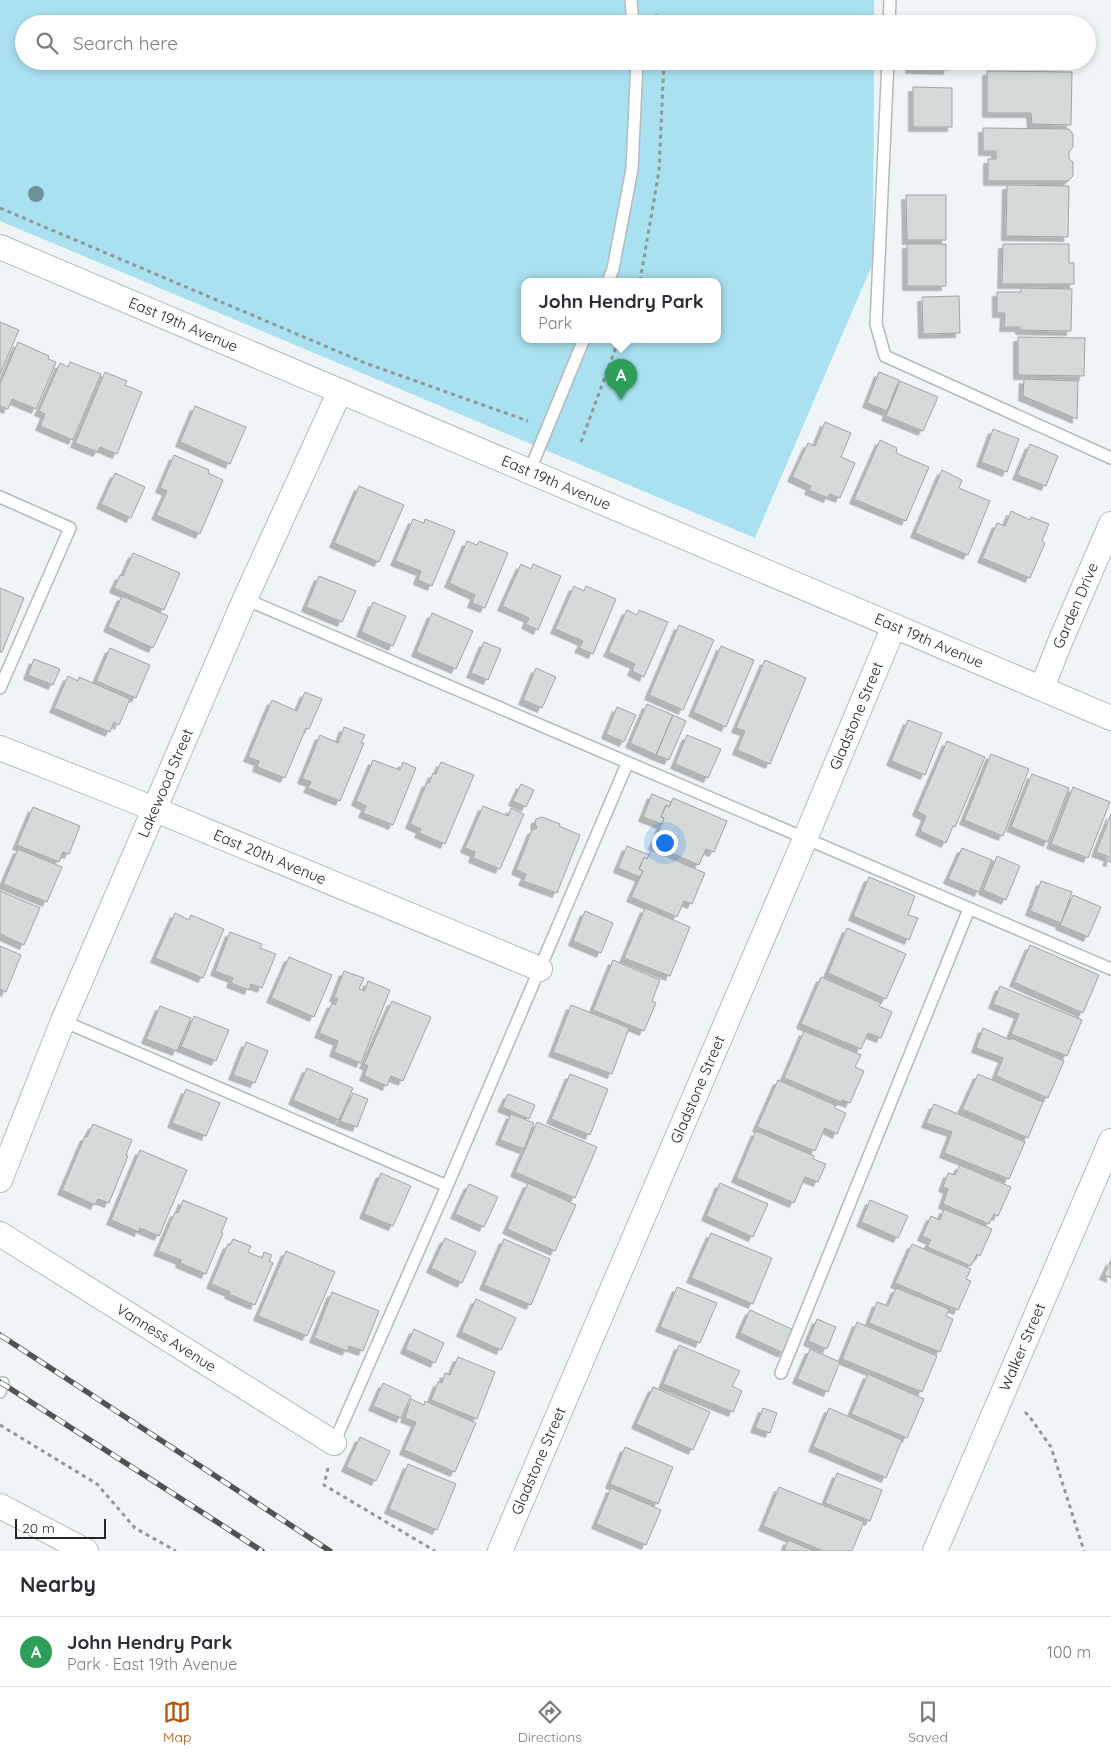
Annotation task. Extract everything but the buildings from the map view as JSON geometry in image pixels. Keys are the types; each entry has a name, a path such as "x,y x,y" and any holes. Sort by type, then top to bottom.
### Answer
{"street":[{"name":"East 19th Avenue","path":"0,247 340,392 530,470 1111,718"},
{"name":"Lakewood Street","path":"0,1180 63,1021 245,599 340,392"},
{"name":"Garden Drive","path":"1042,688 1111,524"},
{"name":"Gladstone Street","path":"500,1551 805,839 894,626"},
{"name":"East 20th Avenue","path":"0,748 540,969"},
{"name":"Walker Street","path":"935,1551 1111,1141"},
{"name":"Vanness Avenue","path":"0,1234 334,1443"},
{"path":"0,1506 86,1551"}],"lane":[{"path":"630,0 632,15"},
{"path":"889,15 890,0"},
{"path":"609,278 613,269 632,169 637,70"},
{"path":"888,70 876,324 885,356 1111,458"},
{"path":"530,470 582,343"},
{"path":"0,498 70,528 0,688"},
{"path":"245,599 1111,970"},
{"path":"334,1443 447,1186 627,764"},
{"path":"782,1373 969,909"},
{"path":"63,1021 447,1186"}],"path":[{"path":"641,278 659,171 664,70"},
{"path":"0,208 364,363 548,427"},
{"path":"581,442 618,343"},
{"path":"1003,1394 1029,1416 1051,1447 1084,1551"},
{"path":"0,1425 97,1484 135,1528 176,1551"},
{"path":"324,1485 435,1551"}],"shaded area":[{"path":"0,0 874,0 874,15 15,15 15,70 874,70 873,263 755,538 0,221"}],"railway":[{"path":"0,1335 330,1551"},
{"path":"0,1382 262,1551"}],"place":[{"name":"John Hendry Park","path":"621,400"}]}
